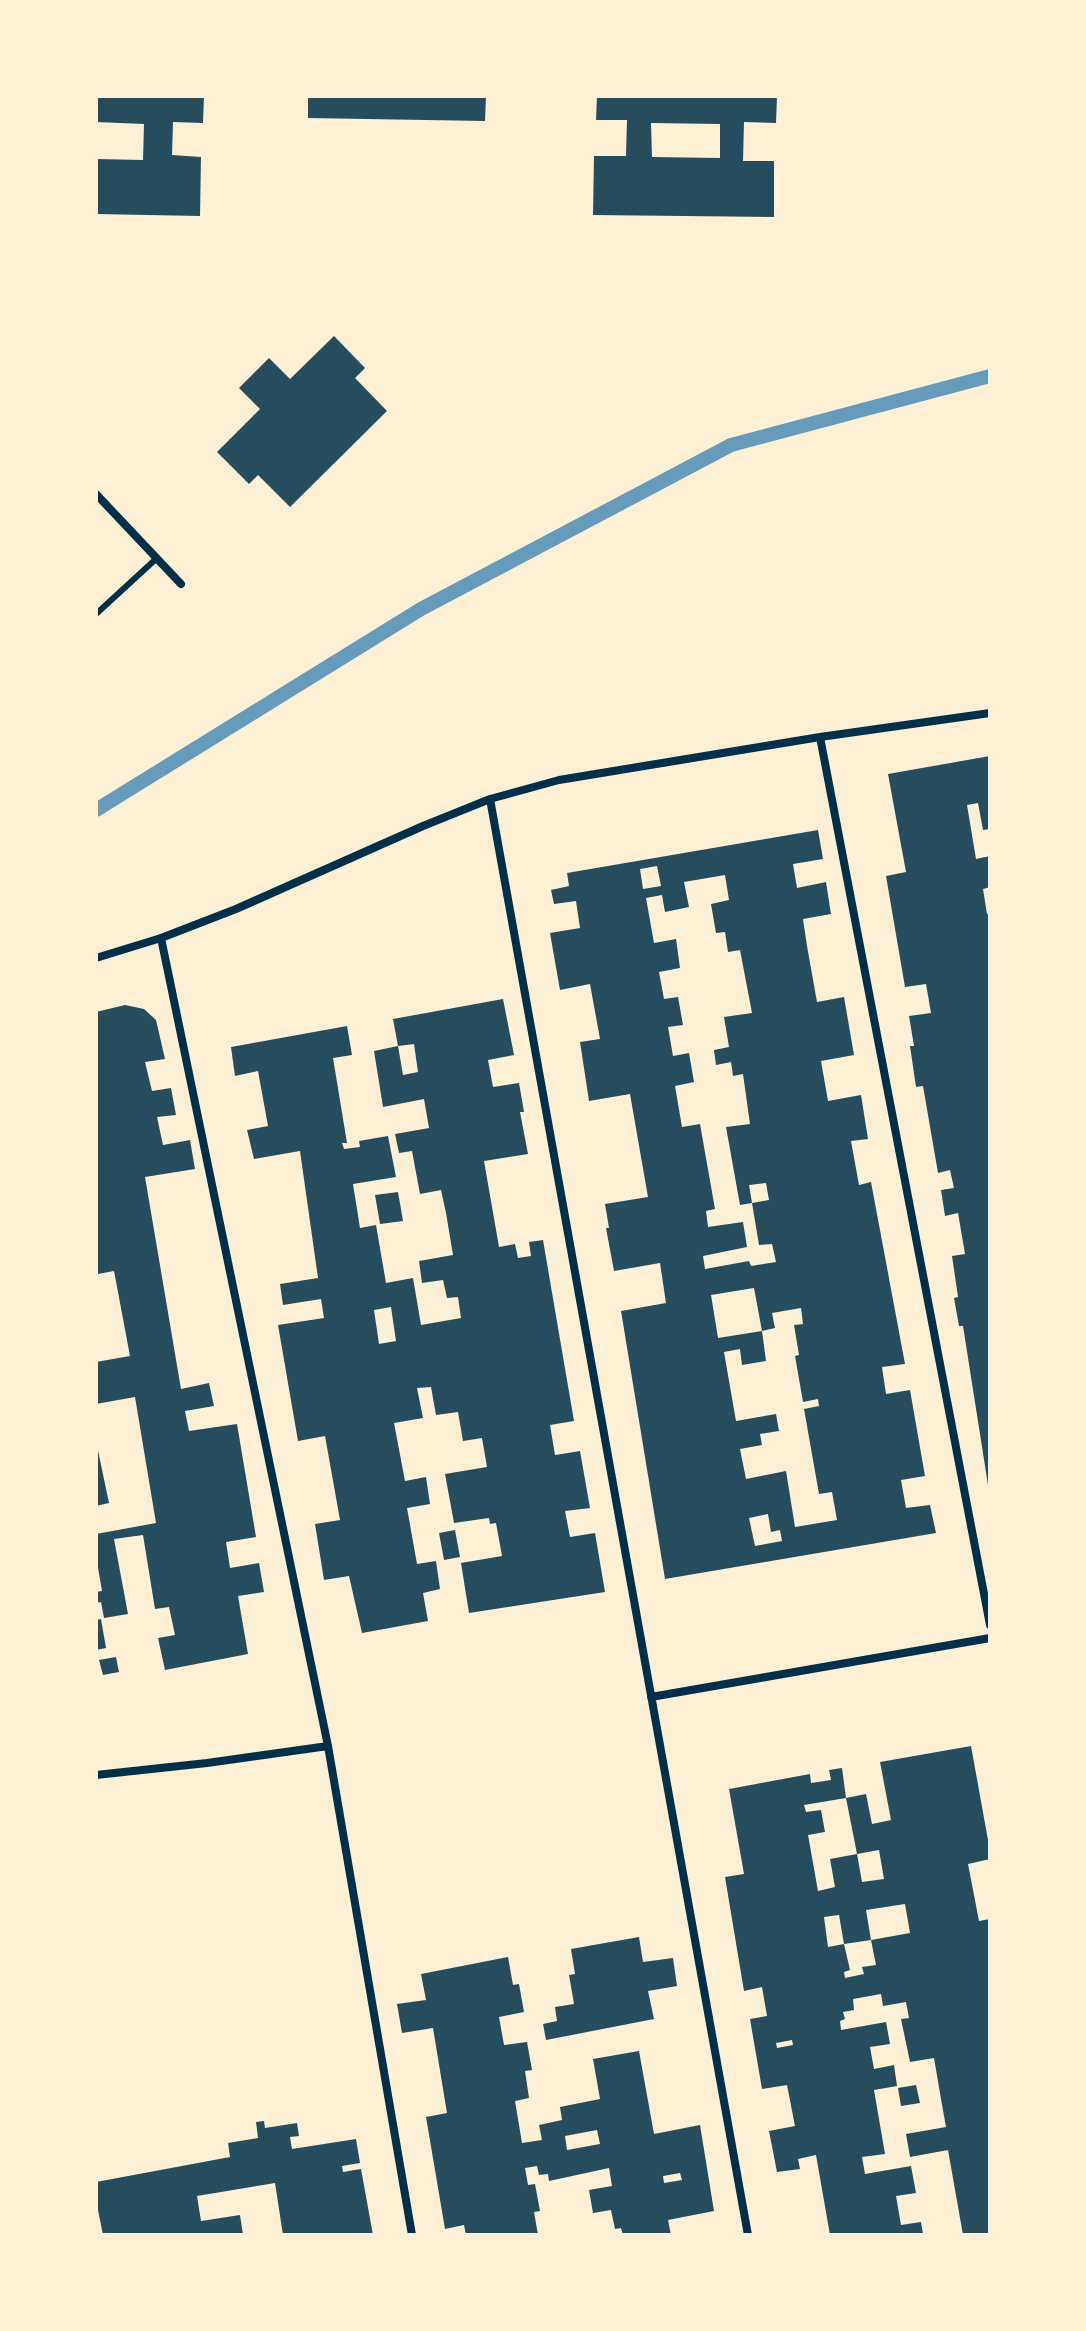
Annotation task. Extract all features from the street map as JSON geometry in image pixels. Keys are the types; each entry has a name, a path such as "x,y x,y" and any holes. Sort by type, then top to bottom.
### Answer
{"street":[{"path":"96,494 181,584"},
{"path":"96,958 161,938 236,909 490,799 559,780 990,713"},
{"path":"820,737 990,1625"},
{"path":"490,799 748,2235"},
{"path":"161,938 328,1746 412,2235"},
{"path":"651,1697 990,1638"},
{"path":"96,1775 328,1746"}],"lane":[{"path":"96,614 157,558"}],"building":[{"path":"96,96 204,96 203,123 173,122 172,155 201,157 200,216 96,214 96,159 143,160 144,124 96,122"},
{"path":"308,96 486,96 485,121 308,118"},
{"path":"597,96 777,96 776,123 744,122 743,161 774,161 774,217 593,215 594,156 626,156 627,120 596,120","holes":["651,123 720,124 720,158 652,157"]},
{"path":"334,336 365,368 355,378 387,411 290,507 258,475 249,484 217,452 260,409 239,388 269,358 290,379"},
{"path":"990,756 990,829 983,830 978,803 967,805 976,859 990,856 990,887 983,889 987,914 990,914 988,1485 963,1326 959,1326 954,1298 958,1297 952,1256 965,1254 958,1213 945,1216 941,1190 954,1188 950,1170 938,1173 923,1086 916,1087 910,1046 914,1046 909,1016 931,1013 926,984 905,987 886,876 906,872 888,774"},
{"path":"818,830 823,859 793,864 797,888 826,882 831,914 803,919 807,946 817,1002 844,997 854,1055 821,1061 828,1101 861,1095 868,1139 851,1141 859,1185 871,1182 905,1364 882,1367 886,1394 910,1390 925,1476 901,1480 906,1508 930,1505 936,1533 665,1579 621,1311 666,1303 660,1263 614,1271 605,1204 648,1197 630,1094 589,1101 580,1042 600,1039 590,984 560,990 550,933 580,928 576,901 554,904 551,890 569,886 567,873","holes":["657,866 661,886 643,889 640,869","725,875 729,900 711,904 716,933 725,932 728,952 740,950 752,1013 724,1017 729,1047 714,1050 716,1065 731,1062 733,1076 743,1074 750,1124 726,1127 740,1205 752,1203 759,1245 772,1244 776,1262 751,1266 749,1261 705,1269 703,1256 747,1247 743,1222 708,1227 706,1211 715,1209 700,1124 682,1127 675,1086 694,1082 689,1053 673,1056 668,1027 683,1025 678,997 664,999 659,972 680,968 676,939 654,943 646,898 662,895 665,912 689,907 684,882","766,1183 769,1200 752,1203 749,1185","754,1288 762,1331 718,1338 711,1295","801,1308 803,1324 794,1325 799,1355 795,1356 803,1402 818,1399 819,1406 804,1409 819,1494 832,1492 837,1520 795,1527 786,1471 746,1479 740,1449 762,1445 760,1434 779,1431 776,1414 736,1421 724,1352 740,1349 742,1365 766,1361 762,1331 775,1328 772,1313","768,1514 771,1532 780,1530 782,1541 755,1546 749,1518"]},
{"path":"503,999 514,1055 488,1060 493,1087 519,1083 524,1112 520,1112 528,1154 484,1161 499,1247 515,1244 518,1258 531,1256 529,1242 543,1240 574,1421 550,1425 555,1455 580,1451 590,1508 565,1511 570,1537 595,1533 605,1592 469,1613 461,1563 502,1556 496,1523 490,1524 489,1518 454,1523 445,1474 487,1467 482,1438 463,1441 458,1412 436,1415 431,1387 417,1388 423,1418 394,1423 405,1481 426,1477 430,1504 407,1508 417,1564 436,1561 440,1589 423,1593 428,1621 362,1633 349,1576 324,1580 315,1524 340,1520 325,1436 298,1441 278,1325 324,1318 321,1299 283,1305 280,1284 318,1278 300,1151 254,1159 247,1130 268,1126 258,1071 235,1076 231,1047 347,1026 352,1055 333,1058 347,1143 342,1143 344,1149 360,1147 359,1141 388,1136 396,1177 353,1184 360,1228 376,1225 386,1283 413,1278 421,1325 461,1318 458,1297 447,1298 443,1280 422,1283 419,1261 453,1255 446,1213 441,1190 420,1194 412,1151 399,1153 395,1134 429,1128 424,1099 383,1107 374,1051 398,1046 393,1019","holes":["414,1044 418,1072 403,1075 398,1046","391,1307 396,1341 379,1344 374,1310"]},
{"path":"125,1005 144,1009 156,1020 165,1059 145,1062 152,1091 171,1088 176,1115 157,1117 163,1145 190,1140 195,1169 145,1177 181,1389 209,1383 214,1406 185,1411 189,1431 237,1424 256,1537 226,1542 230,1568 259,1563 264,1592 238,1596 248,1654 165,1670 158,1638 175,1635 169,1607 155,1609 143,1535 114,1539 128,1614 104,1618 101,1602 96,1603 96,1592 102,1591 96,1534 156,1523 135,1397 96,1404 96,1362 130,1356 114,1271 98,1274 96,1266 96,1012"},
{"path":"398,1192 403,1221 380,1224 375,1195"},
{"path":"96,1441 109,1503 96,1506"},
{"path":"455,1530 460,1557 444,1560 439,1533"},
{"path":"101,1619 106,1648 96,1650 96,1620"},
{"path":"116,1657 119,1672 103,1675 99,1660"},
{"path":"971,1746 990,1851 990,1859 968,1864 979,1921 990,1919 990,2235 963,2235 948,2150 910,2157 906,2134 946,2127 934,2058 910,2062 901,2019 909,2018 906,2002 883,2006 881,1994 853,1999 854,2010 843,2012 845,2019 840,2021 841,2030 886,2022 890,2044 870,2047 874,2069 894,2065 897,2086 874,2090 885,2154 862,2157 865,2174 911,2166 916,2193 896,2196 901,2225 921,2222 923,2234 830,2235 816,2155 798,2159 800,2169 777,2172 769,2131 795,2126 787,2085 762,2089 750,2019 767,2016 762,1987 744,1991 725,1877 744,1874 729,1789 810,1774 811,1783 831,1780 829,1770 842,1768 846,1798 866,1794 872,1824 891,1820 880,1762","holes":["846,1798 857,1854 830,1859 835,1887 818,1891 808,1835 825,1832 821,1810 806,1812 804,1805","879,1850 884,1879 862,1882 857,1854","905,1904 910,1933 871,1940 866,1910","839,1915 844,1944 828,1947 824,1917","871,1940 876,1965 862,1967 864,1974 845,1978 844,1972 850,1970 844,1944","792,2040 793,2045 777,2048 776,2043"]},
{"path":"639,1937 643,1962 673,1958 677,1986 648,1991 654,2019 546,2040 543,2024 557,2021 555,2007 574,2004 569,1975 575,1974 571,1949"},
{"path":"508,1957 513,1985 519,1984 524,2012 499,2017 504,2045 527,2042 532,2070 525,2071 529,2098 515,2101 522,2143 542,2140 539,2125 562,2120 560,2107 600,2099 593,2059 639,2051 654,2134 700,2125 714,2211 668,2220 671,2235 623,2235 621,2228 615,2229 611,2210 593,2213 589,2190 612,2186 609,2168 549,2181 548,2174 539,2175 537,2166 525,2168 528,2185 535,2184 540,2211 534,2212 538,2235 466,2235 464,2225 445,2229 426,2117 447,2113 433,2028 402,2033 397,2004 426,2000 421,1974","holes":["597,2130 600,2144 567,2150 565,2136","680,2173 682,2180 664,2183 663,2176"]},
{"path":"916,2085 920,2103 901,2106 898,2088"},
{"path":"264,2121 265,2128 297,2123 299,2136 290,2137 292,2149 356,2139 360,2163 342,2166 343,2172 361,2169 373,2235 283,2235 275,2183 197,2196 201,2221 240,2215 243,2235 103,2235 96,2182 230,2157 228,2143 258,2138 256,2122"}],"waterway":[{"path":"96,810 421,609 731,445 990,376"}]}
